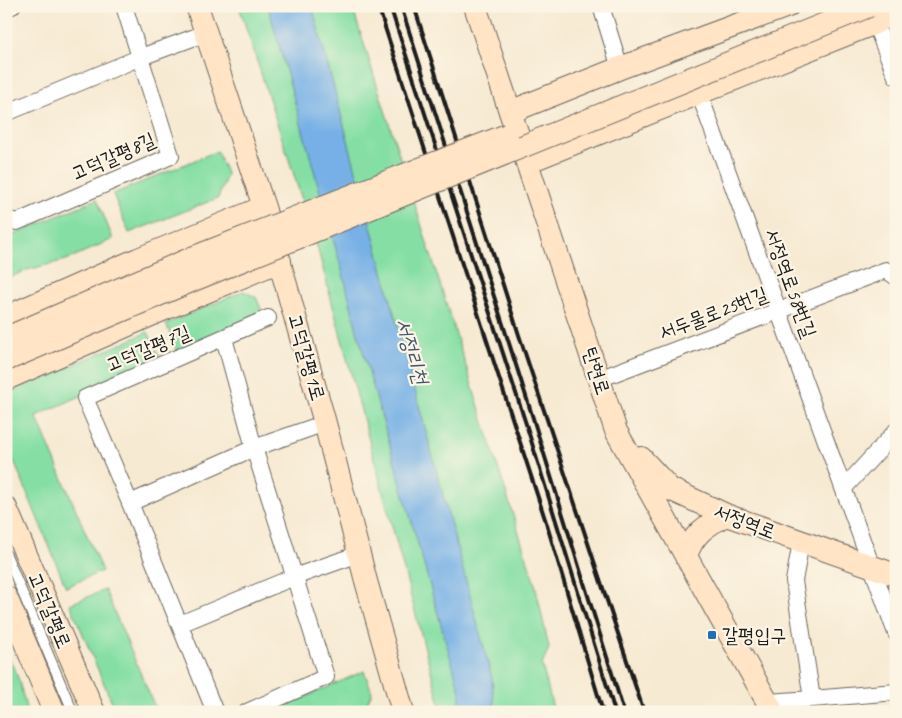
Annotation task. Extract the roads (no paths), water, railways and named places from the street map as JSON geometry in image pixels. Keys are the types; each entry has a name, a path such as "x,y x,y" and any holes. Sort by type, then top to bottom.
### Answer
{"street":[{"path":"6,8 12,6"},
{"name":"고덕갈평8길","path":"6,219 17,222 171,156 124,6"},
{"name":"고덕갈평1로","path":"197,6 264,207 326,423 359,554 403,712"},
{"name":"탄현로","path":"475,6 616,431 770,707"},
{"path":"601,6 620,68"},
{"path":"510,112 620,68 788,6"},
{"path":"6,338 192,258 528,127 828,6"},
{"path":"6,360 205,275 872,15 896,11"},
{"path":"872,15 896,76"},
{"path":"527,162 699,93 872,15"},
{"path":"6,113 141,57 206,33"},
{"name":"서정역로58번길","path":"699,93 844,488 870,566 896,632"},
{"path":"6,317 138,259 264,207"},
{"path":"138,259 160,311"},
{"path":"6,379 160,311 280,262"},
{"name":"서두물로25번길","path":"599,379 886,270 896,277"},
{"path":"224,338 268,318"},
{"name":"고덕갈평7길","path":"215,712 130,504 84,398 224,338 254,448 326,678 247,712"},
{"path":"130,504 254,448 326,423"},
{"name":"서정역로","path":"616,431 670,489 726,515 896,575"},
{"path":"844,488 896,431"},
{"name":"고덕갈평로","path":"6,508 94,712"},
{"path":"686,556 694,537 707,525 726,515"},
{"path":"801,542 794,581 812,699"},
{"path":"180,624 359,554"},
{"name":"고덕갈평로","path":"6,597 54,712"},
{"path":"770,707 812,699 896,692"}],"lane":[{"path":"6,554 73,712"}],"water":[{"path":"268,6 312,6 492,678 495,712 460,712 460,691 356,327"}],"railway":[{"path":"378,6 546,522 603,712"},
{"path":"390,6 526,424 615,712"},
{"path":"401,6 532,415 624,712"},
{"path":"414,6 519,335 644,712"}],"place":[{"name":"갈평입구","path":"712,635"}],"water label":[{"name":"서정리천","path":"412,351"}]}
